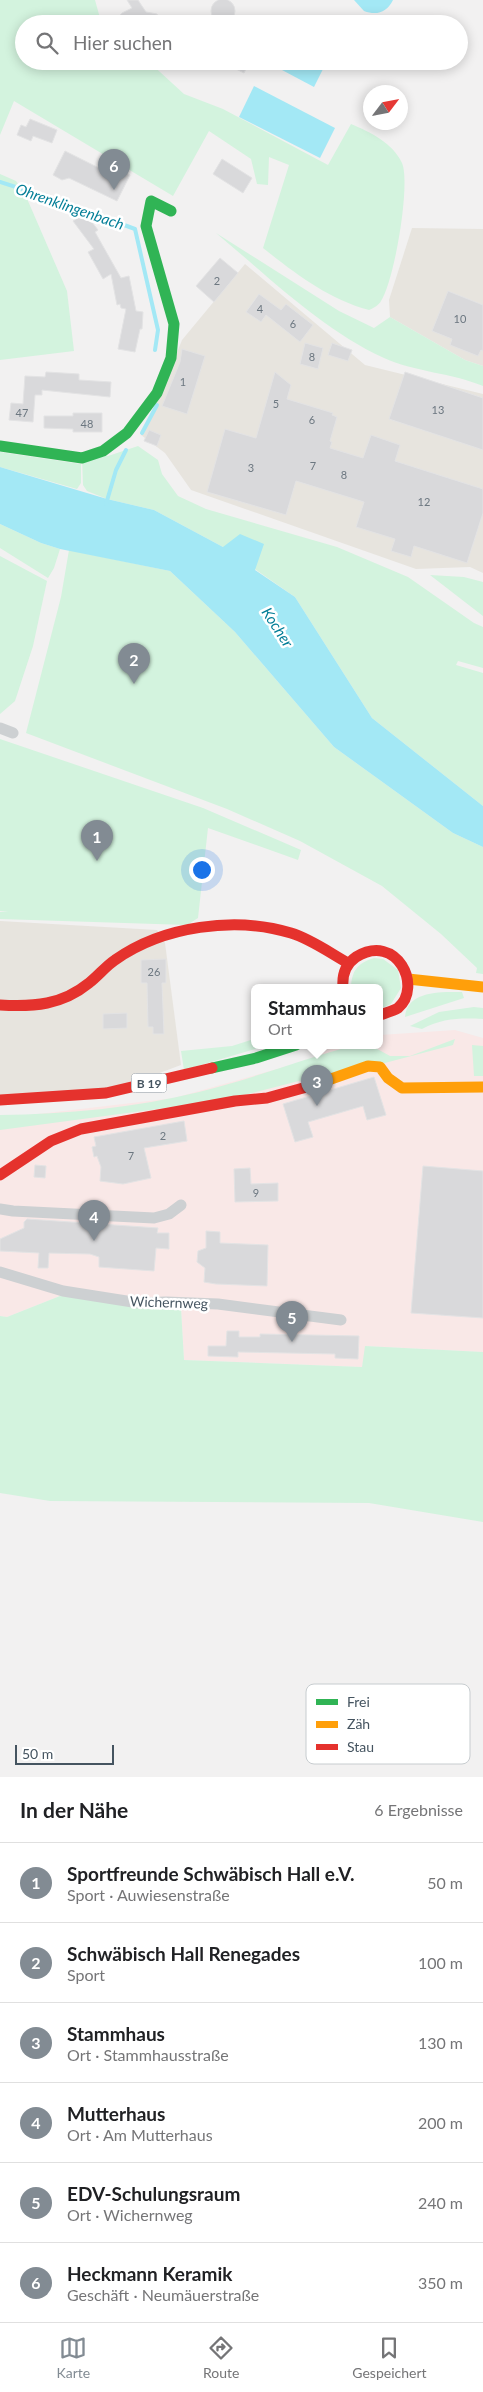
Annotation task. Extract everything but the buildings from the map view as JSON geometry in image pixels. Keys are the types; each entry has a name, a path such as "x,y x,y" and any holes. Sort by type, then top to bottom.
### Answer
{"street":[{"path":"0,446 82,458 89,456 117,442 127,433 156,394 171,358 174,324 146,226 151,202 171,211"},
{"path":"0,728 13,733"},
{"path":"0,1005 30,1007 53,1005 88,984 115,960 142,944 165,936 216,927 259,926 291,933 348,963"},
{"path":"343,984 343,974 348,963 357,955 367,950 379,950 390,953 403,964 408,979 407,993 402,1002 392,1011 383,1014"},
{"path":"408,979 483,987"},
{"name":"B 19","path":"0,1100 106,1093 256,1058 284,1049"},
{"path":"0,1175 51,1141 81,1129 236,1101 267,1098 336,1078 368,1066 380,1067 388,1078 402,1088 483,1086"},
{"path":"0,1209 154,1218 169,1214 181,1205"},
{"name":"Wichernweg","path":"0,1272 63,1291 139,1303 218,1304 341,1320"}],"shaded area":[{"path":"412,228 483,229 483,366 465,360 390,317 389,300"},
{"path":"245,264 365,365 483,394 483,573 470,567 416,569 191,490 165,453 141,435 149,422 182,340"},
{"path":"0,921 157,930 165,943 181,1065 106,1093 0,1100"},
{"path":"455,1030 483,1038 483,1352 366,1346 362,1367 184,1360 181,1308 60,1296 7,1317 0,1316 0,1121 21,1116 174,1098 309,1060 325,1049 383,1049 383,1035"}],"green space":[{"path":"0,0 95,0 99,15 15,15 15,70 158,70 184,94 223,109 328,165 351,124 373,135 387,144 398,156 402,163 404,174 403,211 396,255 386,290 380,302 369,310 340,299 313,285 263,248 289,165 269,157 268,185 257,184 251,159 209,131 173,196 14,101 0,135"},
{"path":"0,174 16,181 25,194 67,291 74,351 0,360"},
{"path":"216,233 339,311 374,328 390,317 465,360 483,366 483,386 459,378 396,363 361,346 296,301"},
{"path":"138,446 158,460 162,474 178,496 206,509 337,547 408,577 474,623 483,627 483,668 458,661 456,665 483,673 483,806 372,718 295,597 223,547 154,510 107,499 87,491 83,485 82,458 108,456"},
{"path":"0,452 81,464 81,483 77,489 0,467"},
{"path":"0,524 41,543 60,549 54,568 48,578 0,548"},
{"path":"69,550 170,571 235,632 334,747 453,833 483,847 483,974 476,973 477,968 441,934 382,886 300,841 227,809 26,733 61,597"},
{"path":"0,556 47,581 33,646 15,701 0,714"},
{"path":"430,575 464,577 483,582 483,616"},
{"path":"0,739 203,808 301,850 298,860 208,828 198,918 187,925 0,919 0,912 8,912 0,911"},
{"path":"374,958 383,959 398,970 401,988 391,1004 383,1008 383,984 352,984 356,968 363,962"},
{"path":"462,992 464,998 405,1017 407,1008 419,997 427,994"},
{"path":"474,1007 483,1008 483,1019 452,1019 422,1029 410,1026 439,1012"},
{"path":"455,1039 453,1045 381,1064 299,1081 225,1100 0,1130 0,1115 75,1112 175,1098 219,1087 341,1049 377,1049 390,1056 410,1056"},
{"path":"251,1040 251,1049 255,1049 184,1070 181,1051 232,1046"},
{"path":"472,1045 483,1046 483,1076 474,1076"},
{"path":"60,1296 181,1308 184,1360 362,1367 365,1346 483,1352 483,1522 369,1503 50,1501 0,1493 0,1316 7,1317"}],"water":[{"path":"354,0 393,0 385,10 373,13 364,11"},
{"path":"282,70 322,70 314,87"},
{"path":"254,86 335,128 320,158 239,117"},
{"name":"Kocher","path":"0,467 107,499 154,510 223,547 240,534 264,544 255,570 295,597 372,718 483,806 483,847 453,833 334,747 235,632 170,571 60,549 41,543 0,524"}],"waterway":[{"name":"Ohrenklingenbach","path":"0,182 135,229 158,330 155,350"},
{"name":"Ohrenklingenbach","path":"142,433 157,405"},
{"name":"Ohrenklingenbach","path":"106,504 116,470 126,450"}],"traffic: fast":[{"path":"0,446 82,458 103,451 127,433 157,393 171,358 174,324 146,226 151,201 171,211"},
{"path":"212,1068 256,1058 284,1049"}],"traffic: slow":[{"path":"408,979 483,987"},
{"path":"314,1085 368,1066 380,1067 388,1078 402,1088 483,1087"}],"traffic: jam":[{"path":"0,1005 36,1005 58,1000 79,990 112,962 134,948 155,939 200,927 247,925 291,933 313,942 348,963"},
{"path":"343,984 345,970 356,957 371,951 383,951 394,957 402,965 407,976 408,988 405,999 398,1008 383,1014"},
{"path":"0,1100 106,1093 212,1068"},
{"path":"0,1175 51,1141 81,1129 235,1101 267,1098 314,1085"}],"place":[{"name":"Heckmann Keramik","path":"114,190"},
{"name":"Schwäbisch Hall Renegades","path":"134,684"},
{"name":"Sportfreunde Schwäbisch Hall e.V.","path":"97,861"},
{"name":"Stammhaus","path":"317,1106"},
{"name":"Mutterhaus","path":"94,1241"},
{"name":"EDV-Schulungsraum","path":"292,1342"}]}
